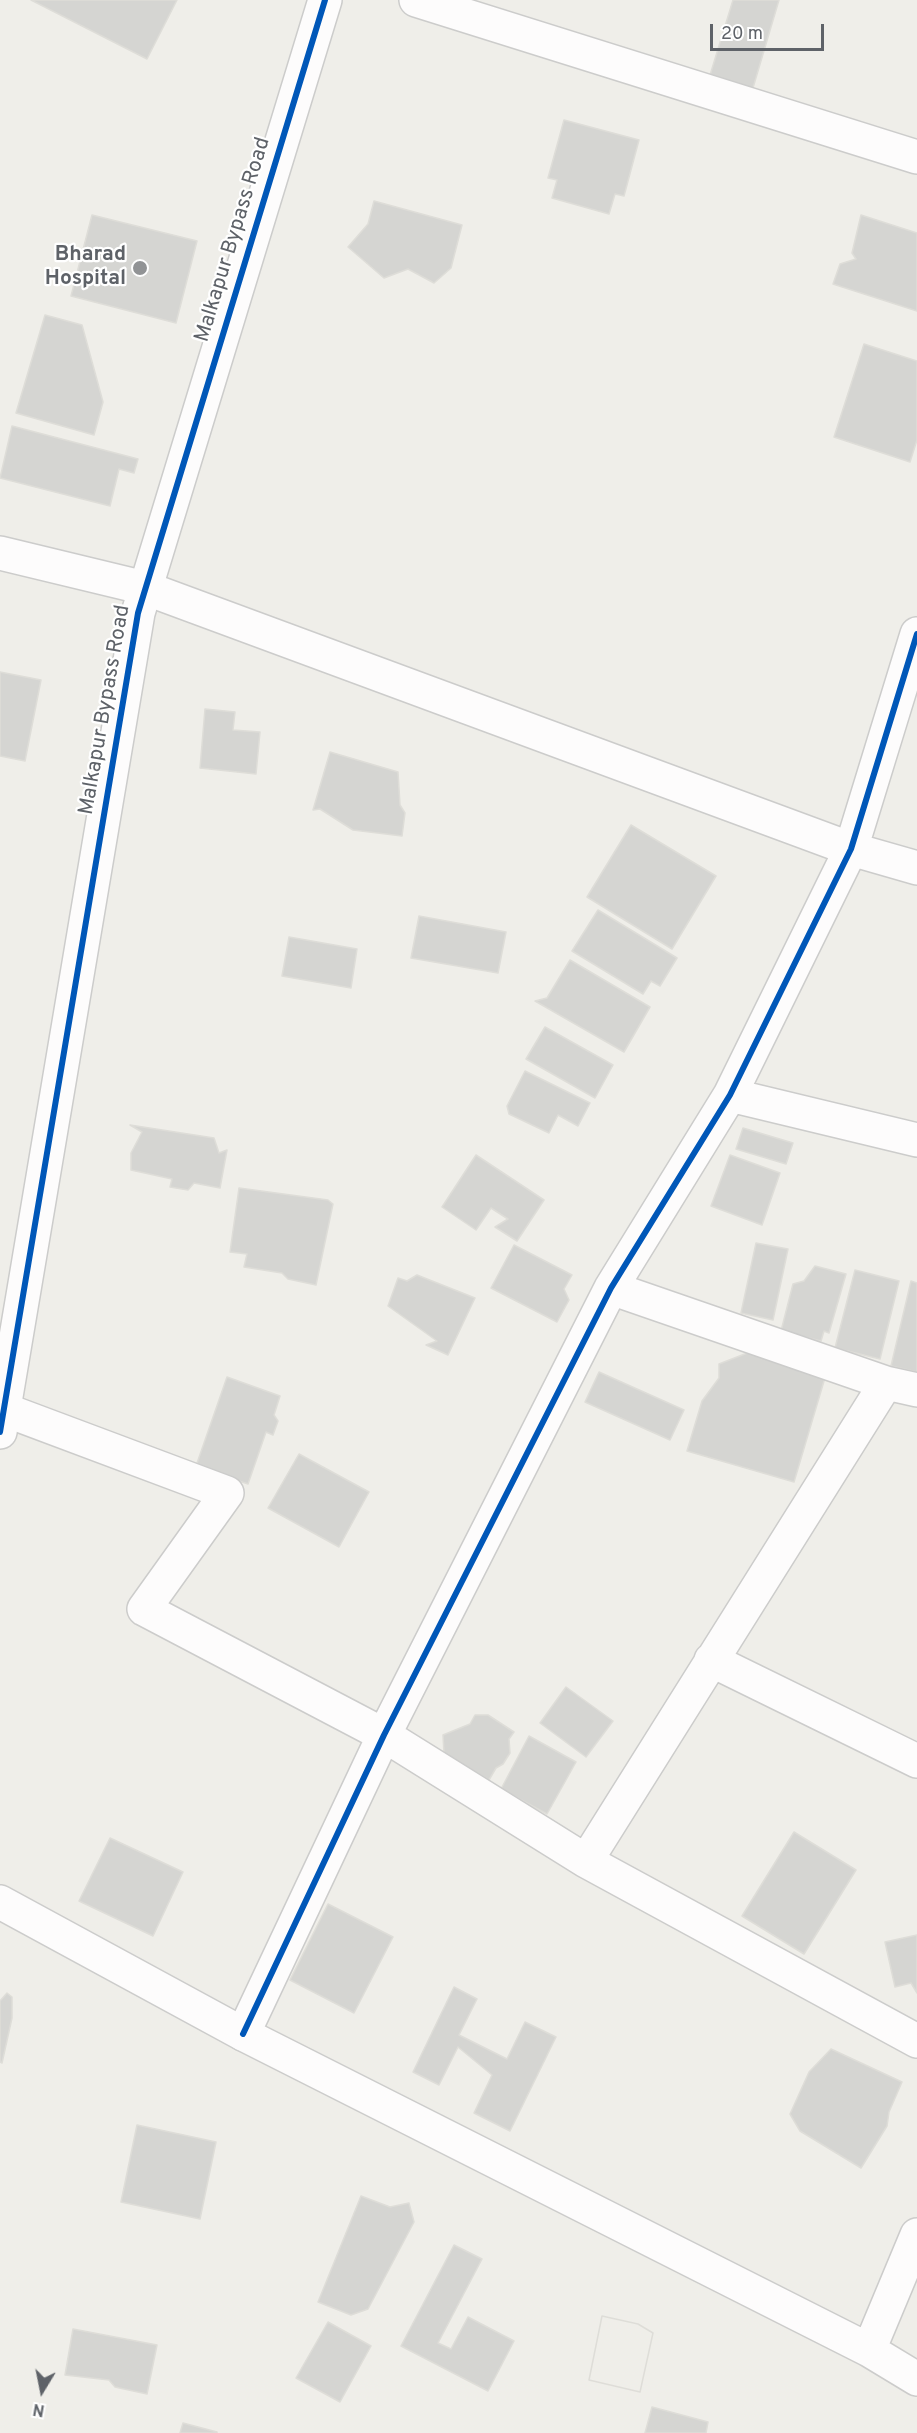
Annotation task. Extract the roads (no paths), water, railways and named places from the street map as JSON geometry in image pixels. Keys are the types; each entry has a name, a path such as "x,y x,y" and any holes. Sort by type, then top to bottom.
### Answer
{"street":[{"name":"Malkapur Bypass Road","path":"2,1416 138,613 325,0"},
{"path":"416,0 917,157"},
{"path":"0,553 145,588 852,849 917,868"},
{"path":"243,2034 384,1735 611,1288 729,1095 852,849 917,634"},
{"path":"729,1095 917,1140"},
{"path":"611,1288 886,1383 917,1390"},
{"path":"586,1861 886,1383"},
{"path":"2,1416 227,1493 144,1609 384,1735 586,1861 917,2041"},
{"path":"711,1660 917,1761"},
{"path":"0,1902 243,2034 869,2350 917,2379"},
{"path":"869,2350 917,2235"}],"place":[{"name":"Bharad Hospital","path":"140,268"}]}
